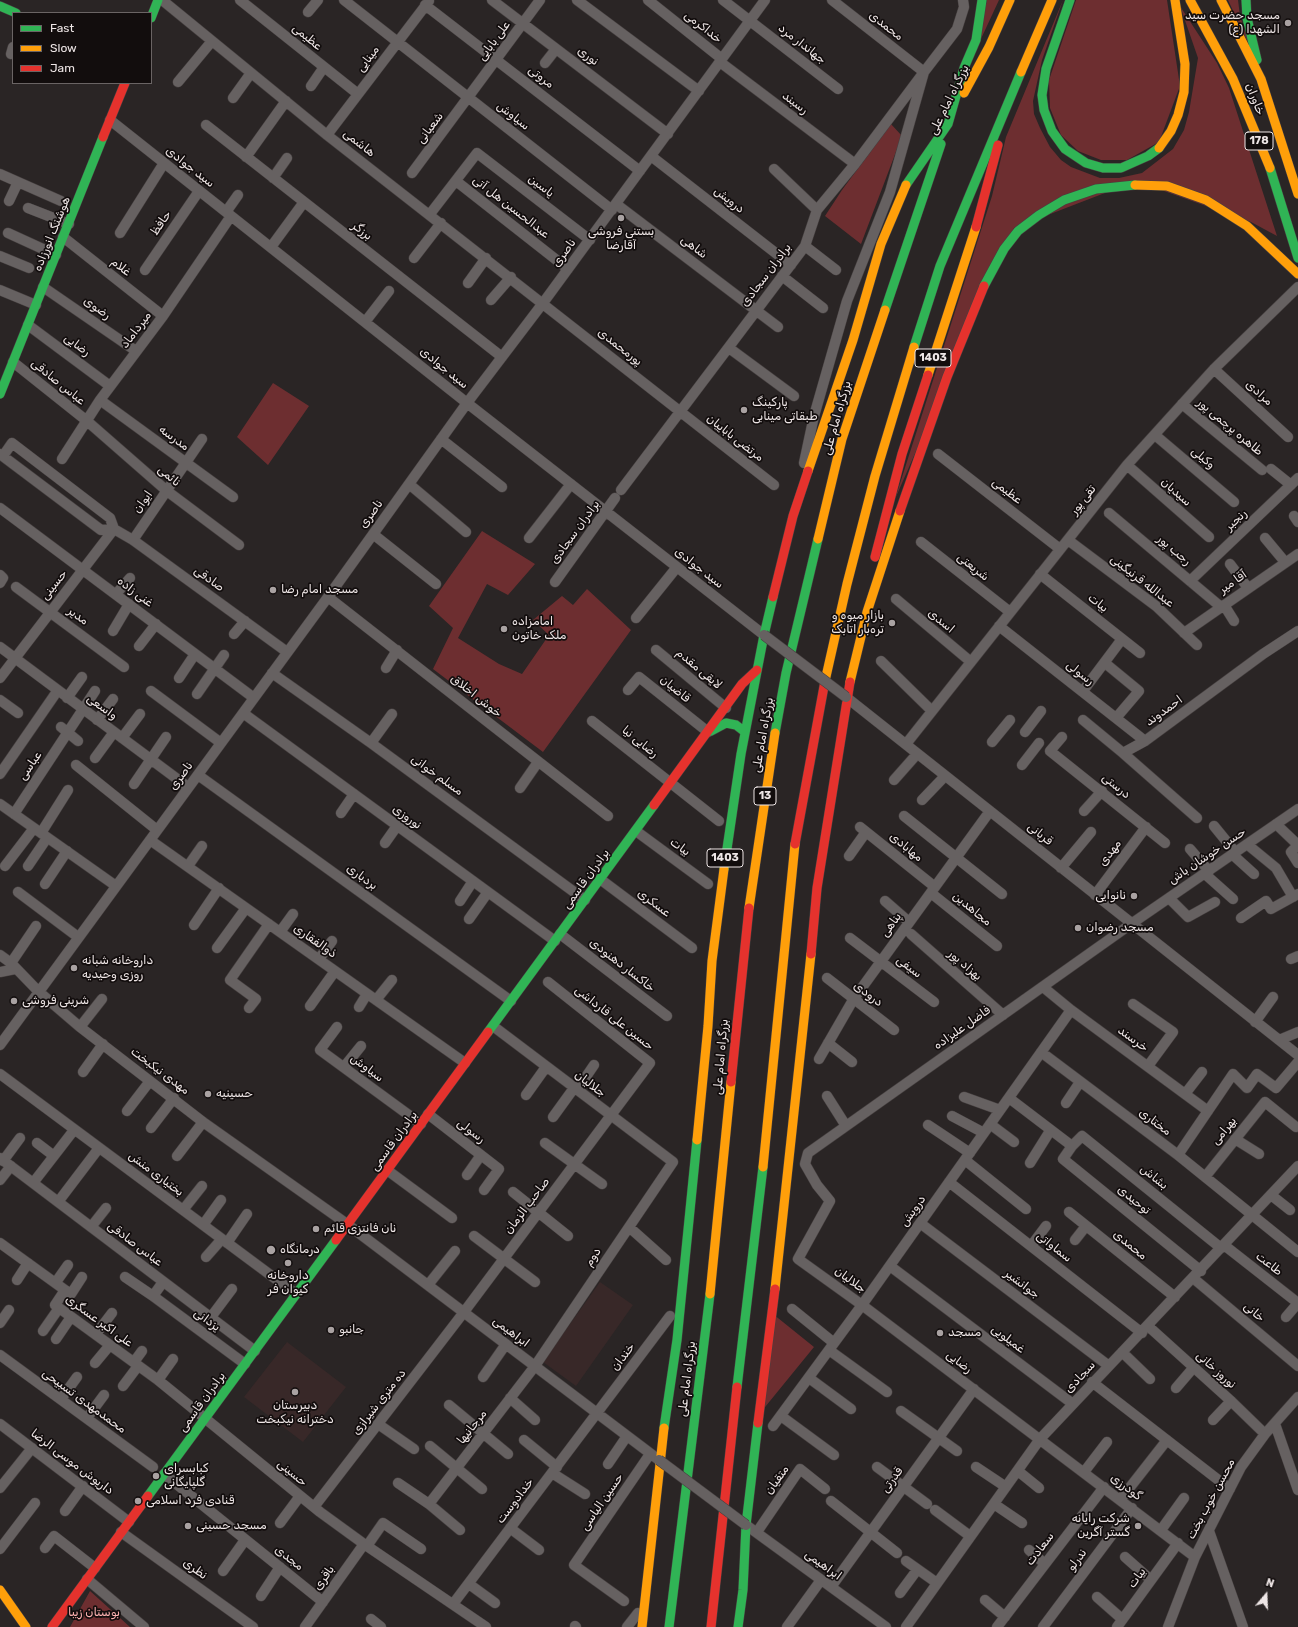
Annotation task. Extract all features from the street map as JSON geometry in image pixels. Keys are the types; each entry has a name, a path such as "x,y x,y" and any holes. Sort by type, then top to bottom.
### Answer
{"main road":[{"path":"152,15 158,0"},
{"path":"948,124 964,68 976,40 982,0"},
{"name":"بزرگراه امام علی","path":"669,1627 708,1300 745,936 771,753 786,673 842,439 923,195 948,124 989,47 1010,0"},
{"path":"711,1627 724,1492 763,1164 796,836 821,698 848,584 890,422 940,266 1006,106 1052,0"},
{"path":"1070,0 1046,69 1042,95 1044,110 1052,131 1065,149 1086,163 1103,168 1121,168 1148,156 1161,146 1174,126 1181,106 1185,64 1175,0"},
{"name":"خاوران","path":"1190,0 1233,79 1269,165 1298,258"},
{"name":"خاوران","path":"1221,0 1261,79 1298,194"},
{"path":"1246,0 1247,18 1261,79"},
{"path":"0,6 14,12"},
{"name":"هوشنگ انورزاده","path":"0,394 2,381 13,362 125,84"},
{"name":"1403","path":"867,612 873,564 902,454 962,273 993,168 1006,106"},
{"name":"1403","path":"642,1627 659,1460 677,1340 714,946 731,818 745,732 764,635 792,516 853,340 881,244 907,182 948,124"},
{"path":"738,1627 743,1590 746,1525 806,1014 816,888 846,697 867,612 923,444 947,378 984,285 1004,249 1018,231 1038,215 1064,200 1096,190 1133,185 1167,186 1206,200 1247,226 1298,274"},
{"name":"برادران قاسمی","path":"52,1627 726,708 742,684 757,670"},
{"path":"708,732 726,723 736,725 745,732"},
{"path":"0,1590 26,1626"}],"street":[{"name":"هاشمی","path":"162,0 327,134 544,303"},
{"name":"عظیمی","path":"240,0 358,94"},
{"path":"308,12 318,0"},
{"path":"344,0 398,42"},
{"name":"نوری","path":"492,0 668,134"},
{"name":"علی بابایی","path":"469,98 540,0"},
{"path":"577,0 699,91"},
{"name":"خداکرمی","path":"648,0 721,61"},
{"path":"723,0 750,21"},
{"name":"ناصری","path":"0,1045 38,991 328,597 467,403 544,303 765,0"},
{"name":"محمدی","path":"832,0 924,72"},
{"name":"برادران سجادی","path":"556,582 618,494 805,246 818,210 855,164 957,29 964,7 963,0"},
{"name":"مینایی","path":"327,134 427,2"},
{"name":"مروتی","path":"427,2 496,60 640,170"},
{"name":"جهاندار مرد","path":"750,21 838,88"},
{"path":"178,82 212,41"},
{"name":"سیاوش","path":"398,42 469,98 614,207"},
{"path":"545,63 556,49"},
{"name":"رسبند","path":"721,61 855,164"},
{"path":"311,86 324,67"},
{"path":"233,98 251,72"},
{"path":"792,516 814,416 847,301 890,192 924,72"},
{"name":"شعبانی","path":"412,173 469,98"},
{"path":"246,157 286,101"},
{"name":"سید جوادی","path":"110,120 467,403 764,635"},
{"name":"برزگر","path":"206,125 502,358"},
{"name":"یاسین","path":"456,181 477,153 590,240"},
{"name":"درویش","path":"651,156 791,265"},
{"path":"273,178 287,158"},
{"path":"120,233 164,163"},
{"path":"774,169 818,210"},
{"path":"0,174 61,201"},
{"path":"430,214 456,181"},
{"name":"عبدالحسین هل آتی","path":"456,181 568,269"},
{"path":"9,201 18,182"},
{"name":"حافظ","path":"145,270 199,191"},
{"name":"میرداماد","path":"62,459 100,400 163,316 228,214 238,194"},
{"path":"271,247 304,202"},
{"name":"شاهی","path":"614,207 778,327"},
{"path":"28,208 69,224"},
{"path":"414,258 441,223"},
{"path":"8,233 56,255"},
{"name":"غلام","path":"63,237 163,316"},
{"path":"805,246 836,270"},
{"path":"0,256 29,268"},
{"path":"468,283 486,258"},
{"path":"782,276 823,308"},
{"path":"491,300 511,277"},
{"name":"رضوی","path":"43,287 136,351"},
{"name":"تقی پور","path":"906,744 1127,465 1214,369 1298,287"},
{"path":"0,290 36,304"},
{"path":"365,322 389,291"},
{"name":"پورمحمدی","path":"544,303 681,412"},
{"name":"رضایی","path":"28,325 110,386"},
{"path":"729,348 794,396"},
{"name":"عباس صادقی","path":"13,362 87,421"},
{"name":"مرادی","path":"1214,369 1288,437"},
{"name":"مدرسه","path":"100,400 233,497"},
{"name":"طاهره پرچمی پور","path":"1182,404 1266,469 1295,482"},
{"name":"مرتضی باباییان","path":"681,412 774,485"},
{"name":"نائمی","path":"87,421 167,491 239,545"},
{"name":"وکیلی","path":"1155,435 1234,502"},
{"name":"ایوان","path":"133,540 202,439"},
{"path":"441,439 502,487"},
{"name":"صادقی","path":"114,529 110,518 12,443 1,455 101,530 114,529 133,540 287,652"},
{"name":"عظیمی","path":"938,454 1060,549"},
{"name":"سیدیان","path":"1127,465 1209,537"},
{"name":"رنجبر","path":"1190,581 1295,482"},
{"path":"409,484 466,532"},
{"path":"529,538 571,484"},
{"name":"غنی زاده","path":"0,508 254,698"},
{"name":"رجب پور","path":"1109,513 1222,606 1234,621"},
{"name":"حسینی","path":"0,678 114,529"},
{"path":"373,534 436,584"},
{"path":"1265,538 1285,562"},
{"name":"عبدالله قرنیگینی","path":"1068,540 1156,606 1197,645"},
{"name":"شریعتی","path":"921,542 1010,612"},
{"name":"آقا میر","path":"1184,633 1298,554"},
{"path":"1230,564 1248,588"},
{"path":"636,618 676,567"},
{"name":"بیات","path":"1040,574 1140,652"},
{"path":"0,575 3,578 0,583"},
{"path":"116,594 130,578"},
{"name":"مدیر","path":"16,587 124,667"},
{"name":"خوش اخلاق","path":"328,597 398,650 608,816"},
{"name":"اسدی","path":"896,599 970,662"},
{"path":"113,631 129,604"},
{"path":"234,634 245,621"},
{"path":"139,646 156,624"},
{"name":"رسولی","path":"999,626 1145,741"},
{"name":"احمدوند","path":"1123,753 1145,741 1262,654 1298,631"},
{"name":"قربانی","path":"764,635 906,744 1298,1055"},
{"path":"1083,691 1122,638"},
{"name":"واسعی","path":"0,649 58,690 188,788"},
{"path":"386,668 398,650"},
{"name":"لایقی مقدم","path":"656,650 726,708"},
{"path":"179,678 195,654"},
{"path":"198,694 224,655"},
{"path":"881,661 932,711"},
{"path":"1105,663 1138,691 1116,718"},
{"name":"مسلم خوانی","path":"272,673 372,743 585,900"},
{"path":"67,698 82,677"},
{"name":"قاضیان","path":"628,690 639,677 708,732"},
{"path":"0,774 58,690"},
{"path":"84,710 95,691"},
{"path":"151,692 221,743"},
{"path":"98,720 113,699"},
{"path":"0,700 18,713"},
{"name":"عباسی","path":"14,814 64,730 84,710"},
{"path":"1025,732 1041,711"},
{"name":"نوروزی","path":"243,713 488,892 558,937"},
{"path":"95,758 140,714"},
{"path":"372,743 392,714"},
{"path":"992,742 1010,720"},
{"path":"1083,720 1197,818"},
{"name":"رضایی نیا","path":"592,721 671,783"},
{"path":"64,730 78,741"},
{"path":"134,784 166,737"},
{"name":"درستی","path":"1062,737 1050,751 1102,791 1165,843"},
{"path":"1022,765 1040,743"},
{"path":"894,780 918,754"},
{"path":"520,788 538,762"},
{"path":"76,765 157,830"},
{"name":"بردباری","path":"198,775 511,1001"},
{"path":"922,800 945,776"},
{"path":"671,783 719,821"},
{"path":"28,866 41,833 68,790"},
{"path":"1084,811 1102,791"},
{"path":"341,813 354,794"},
{"path":"0,805 116,886"},
{"name":"حسن خوشان باش","path":"1131,924 1298,810"},
{"name":"پناهی","path":"819,1059 853,1000 990,811"},
{"path":"904,816 1002,894"},
{"path":"1276,824 1298,845 1291,852 1298,863"},
{"path":"385,843 397,826"},
{"path":"1214,826 1234,854 1254,874"},
{"name":"مهدی","path":"1095,895 1146,827"},
{"name":"مهابادی","path":"849,856 863,829 933,890"},
{"name":"بیات","path":"636,831 708,884"},
{"path":"1061,868 1092,832"},
{"path":"6,866 41,833"},
{"name":"ذوالفقاری","path":"150,840 465,1064"},
{"path":"1241,918 1266,901 1271,909 1295,895 1276,868 1248,845"},
{"path":"188,866 202,846"},
{"path":"1190,849 1207,873 1233,899"},
{"path":"45,884 67,852"},
{"name":"عسکری","path":"600,879 692,948"},
{"path":"460,901 473,881"},
{"path":"194,925 219,888"},
{"name":"مجاهدین","path":"933,890 997,946"},
{"path":"18,892 78,937"},
{"path":"469,919 488,892"},
{"path":"1169,898 1188,917 1215,902"},
{"path":"885,901 910,922"},
{"path":"217,948 246,908"},
{"path":"280,932 293,914"},
{"path":"249,1008 256,999 230,980 269,924"},
{"name":"فاضل علیزاده","path":"830,1200 817,1185 805,1164 808,1153 1131,924"},
{"path":"0,972 13,966 36,926"},
{"name":"بهزاد پور","path":"911,934 1003,1015"},
{"name":"خاکسار دهنودی","path":"558,937 667,1016"},
{"name":"سیفی","path":"850,938 934,1002"},
{"path":"319,959 332,941"},
{"name":"مهدی نیکبخت","path":"0,956 80,1027 174,1098 203,1122 347,1224"},
{"path":"310,1006 335,971"},
{"name":"درودی","path":"827,978 853,1000 894,1030"},
{"path":"376,1000 392,980"},
{"name":"حسین علی قارداشی","path":"548,982 650,1063 612,1116"},
{"name":"خرسند","path":"1043,987 1071,1010 1205,1109"},
{"path":"359,1007 367,994"},
{"path":"1256,1022 1273,997"},
{"path":"80,1027 102,999"},
{"path":"1133,1004 1173,1032 1148,1066"},
{"name":"درویش","path":"773,1426 832,1347 1071,1010"},
{"name":"جلالیان","path":"493,1026 673,1162"},
{"name":"سیاوش","path":"337,1027 320,1050 420,1124"},
{"path":"1279,1040 1298,1032"},
{"path":"83,1072 103,1044"},
{"path":"828,1044 852,1062"},
{"path":"344,1067 361,1046"},
{"name":"مختاری","path":"1042,1052 1178,1155 1251,1216 1298,1252"},
{"path":"1205,1109 1233,1074 1247,1088 1257,1074 1276,1088 1298,1062"},
{"path":"552,1117 594,1065"},
{"path":"526,1095 546,1067"},
{"path":"1185,1094 1202,1072"},
{"name":"بختیاری منش","path":"0,1074 296,1294"},
{"path":"127,1111 150,1081"},
{"path":"1066,1103 1080,1082"},
{"path":"1178,1155 1220,1083"},
{"path":"827,1096 846,1126"},
{"path":"964,1097 1000,1110"},
{"path":"151,1128 174,1098"},
{"path":"1009,1098 1050,1131 1072,1146"},
{"name":"بهرامی","path":"1205,1177 1265,1102 1296,1126"},
{"name":"رسولی","path":"428,1114 499,1169 484,1190"},
{"name":"صاحب الزمان","path":"464,1312 612,1116"},
{"path":"952,1116 984,1133"},
{"path":"177,1156 203,1122"},
{"path":"990,1124 1014,1142"},
{"path":"928,1125 1026,1209"},
{"path":"33,1183 74,1130"},
{"path":"1030,1163 1050,1131"},
{"name":"بشاش","path":"1072,1146 1082,1136 1222,1246"},
{"path":"0,1180 5,1162 20,1138"},
{"path":"1235,1139 1259,1154"},
{"path":"37,1143 54,1156"},
{"path":"545,1143 602,1184"},
{"name":"توحیدی","path":"1072,1146 1063,1158 1197,1274"},
{"path":"58,1202 98,1148"},
{"path":"467,1175 481,1155"},
{"name":"عباس صادقی","path":"5,1162 255,1351"},
{"name":"دوم","path":"535,1366 673,1162"},
{"path":"387,1170 452,1218"},
{"name":"سجادی","path":"906,1627 1040,1439 1092,1382 1176,1297 1222,1246 1296,1170"},
{"name":"سماواتی","path":"949,1182 1031,1246 1145,1329"},
{"path":"183,1210 202,1186"},
{"path":"513,1192 568,1236"},
{"path":"1271,1195 1290,1210"},
{"path":"203,1225 221,1200"},
{"name":"جلالیان","path":"830,1200 798,1258 862,1305"},
{"path":"91,1227 106,1208"},
{"name":"محمدی","path":"1069,1212 1176,1297"},
{"path":"206,1257 224,1241 247,1214"},
{"name":"جوانشیر","path":"920,1223 1109,1366"},
{"name":"ابراهیمی","path":"347,1224 650,1454 886,1627"},
{"path":"1031,1246 1046,1226"},
{"path":"1075,1240 1086,1226"},
{"path":"629,1227 666,1260"},
{"path":"474,1236 535,1282"},
{"name":"علی اکبر عسگری","path":"0,1243 56,1282 65,1290 55,1305 158,1380 205,1419"},
{"name":"طاعت","path":"1222,1246 1298,1303"},
{"path":"428,1285 455,1251"},
{"path":"17,1280 28,1263"},
{"path":"56,1282 68,1264"},
{"name":"غمیلویی","path":"890,1266 1073,1404"},
{"name":"خانی","path":"1197,1274 1298,1366"},
{"path":"65,1290 71,1294 82,1277"},
{"name":"یزدانی","path":"125,1277 245,1364"},
{"path":"153,1296 164,1282"},
{"path":"211,1317 232,1289"},
{"path":"1286,1317 1298,1303"},
{"name":"رضایی","path":"862,1305 1040,1439"},
{"path":"43,1331 59,1308"},
{"path":"792,1309 832,1347 887,1392"},
{"path":"0,1323 9,1310"},
{"name":"ده متری شیرازی","path":"314,1507 464,1312"},
{"path":"96,1334 112,1313"},
{"name":"خندان","path":"597,1413 670,1316"},
{"path":"56,1339 71,1317"},
{"name":"نوروز خانی","path":"1145,1329 1194,1367 1265,1434"},
{"path":"483,1377 506,1344"},
{"path":"95,1363 110,1345"},
{"path":"123,1386 142,1351"},
{"path":"1122,1352 1150,1379"},
{"name":"محمدمهدی تسبیحی","path":"0,1355 153,1467"},
{"path":"158,1380 173,1359"},
{"name":"مرجانیها","path":"429,1504 535,1366"},
{"path":"1176,1388 1194,1367"},
{"path":"61,1399 77,1377"},
{"path":"809,1378 851,1409"},
{"path":"1092,1382 1230,1489"},
{"name":"قدرتی","path":"831,1587 974,1389"},
{"path":"87,1418 104,1395"},
{"name":"محسن خوب بخت","path":"1168,1627 1195,1557 1241,1467 1265,1434 1298,1397"},
{"path":"510,1398 535,1420"},
{"path":"1213,1420 1231,1401"},
{"path":"449,1405 508,1454"},
{"path":"901,1411 957,1451"},
{"name":"خدادوست","path":"453,1604 597,1413"},
{"path":"781,1416 834,1456"},
{"name":"حسینی","path":"205,1419 314,1507 366,1545"},
{"name":"داریوش موسی الرضا","path":"0,1424 129,1522"},
{"path":"378,1424 414,1449"},
{"path":"1275,1424 1298,1490"},
{"path":"608,1464 627,1436"},
{"name":"گودرزی","path":"1040,1439 1195,1557"},
{"path":"524,1440 554,1470 585,1494"},
{"path":"1120,1500 1167,1440"},
{"path":"1084,1472 1107,1442"},
{"path":"430,1446 482,1489"},
{"path":"0,1488 32,1448"},
{"name":"حسین الیاسی","path":"624,1601 574,1565 650,1454"},
{"path":"976,1467 1006,1487"},
{"path":"877,1468 970,1536"},
{"name":"متقیان","path":"757,1532 800,1469 825,1489"},
{"path":"1018,1471 1039,1488"},
{"name":"مجدی","path":"164,1474 323,1602"},
{"path":"398,1483 429,1504 460,1530"},
{"path":"65,1511 83,1486"},
{"name":"سعادت","path":"997,1627 1104,1487"},
{"path":"280,1523 300,1496"},
{"path":"1161,1530 1184,1498"},
{"path":"830,1501 897,1553"},
{"path":"0,1549 35,1503"},
{"path":"994,1504 1022,1523"},
{"name":"ندرلو","path":"1043,1627 1132,1508"},
{"name":"باقری","path":"305,1627 383,1523 421,1549"},
{"path":"510,1528 539,1550"},
{"path":"1208,1531 1243,1627"},
{"name":"نظری","path":"121,1532 253,1627"},
{"path":"46,1548 54,1536 95,1568"},
{"path":"224,1571 245,1540"},
{"name":"بیات","path":"1120,1623 1178,1543"},
{"path":"366,1545 486,1627"},
{"path":"1029,1550 1045,1564"},
{"path":"1125,1557 1151,1580"},
{"path":"906,1560 917,1570 937,1583"},
{"path":"261,1596 280,1567"},
{"path":"900,1593 917,1570"},
{"path":"87,1579 144,1627"},
{"path":"787,1627 821,1580"},
{"path":"468,1584 495,1603"},
{"path":"1097,1597 1120,1623"},
{"path":"984,1600 1005,1617"},
{"path":"627,1627 638,1613"},
{"path":"371,1620 381,1627"}],"shaded area":[{"path":"600,1282 633,1305 576,1386 543,1362"},
{"name":"دبیرستان دخترانه نیکبخت","path":"287,1342 346,1387 303,1442 244,1397"}],"green space":[{"path":"987,0 999,0 974,54"},
{"path":"1063,0 1042,60 1033,101 1034,114 1040,128 1050,147 1061,160 1071,167 1100,178 1119,178 1142,173 1173,149 1184,130 1189,112 1198,58 1180,6 1217,63 1229,88 1277,236 1251,222 1136,181 1014,228 895,499 992,196 1006,137"},
{"path":"1076,0 1167,0 1180,86 1159,142 1127,160 1101,160 1078,151 1061,135 1050,108 1049,80"},
{"path":"1228,0 1238,0 1240,16 1251,49"},
{"path":"891,124 902,136 861,244 825,216 842,190"},
{"path":"273,383 309,406 268,465 237,437"},
{"path":"482,531 535,564 508,595 487,584 458,638 499,664 522,674 549,635 533,620 562,596 573,605 587,589 631,630 543,752 433,669 453,628 429,606"},
{"path":"773,1314 814,1347 761,1412"},
{"name":"بوستان زیبا","path":"90,1591 130,1627 70,1627"}],"traffic: fast":[{"path":"152,15 158,0"},
{"path":"906,185 948,124 964,68 976,40 982,0"},
{"path":"1070,0 1046,69 1042,95 1044,110 1052,131 1065,149 1086,163 1103,168 1121,168 1148,156 1159,148"},
{"path":"1246,0 1247,18 1257,60"},
{"path":"0,6 14,12"},
{"path":"914,347 940,266 1021,72"},
{"path":"0,394 103,137"},
{"path":"885,310 941,144"},
{"path":"1270,168 1298,258"},
{"path":"984,286 1004,249 1018,231 1039,215 1064,200 1096,189 1135,185"},
{"path":"775,733 786,673 818,539"},
{"path":"724,869 741,754 764,635 773,597"},
{"path":"711,731 726,723 736,725 745,732"},
{"path":"488,1032 654,805"},
{"path":"664,1428 677,1340 697,1140"},
{"path":"737,1387 763,1167"},
{"path":"148,1496 336,1240"},
{"path":"669,1627 710,1294"},
{"path":"738,1627 743,1590 746,1525 758,1423"}],"traffic: slow":[{"path":"964,93 989,47 1010,0"},
{"path":"1021,72 1052,0"},
{"path":"1159,148 1171,131 1178,115 1184,92 1185,64 1175,0"},
{"path":"1190,0 1233,79 1270,168"},
{"path":"1221,0 1261,79 1298,194"},
{"path":"808,471 853,340 881,244 906,185"},
{"path":"1135,185 1167,186 1206,200 1247,226 1298,274"},
{"path":"928,375 976,227"},
{"path":"818,539 842,439 885,310"},
{"path":"825,681 847,584 875,476 914,347"},
{"path":"850,682 867,612 900,511"},
{"path":"749,908 775,733"},
{"path":"763,1167 795,844"},
{"path":"697,1140 708,1026 712,961 724,869"},
{"path":"775,1289 811,954"},
{"path":"710,1294 731,1082"},
{"path":"642,1627 664,1428"},
{"path":"0,1590 26,1627"}],"traffic: jam":[{"path":"103,137 125,84"},
{"path":"976,227 998,145"},
{"path":"900,511 947,377 984,286"},
{"path":"875,557 902,454 928,375"},
{"path":"773,597 793,516 808,471"},
{"path":"654,805 742,684 757,670"},
{"path":"795,844 825,681"},
{"path":"811,954 817,888 850,682"},
{"path":"731,1082 749,908"},
{"path":"336,1240 488,1032"},
{"path":"758,1423 775,1289"},
{"path":"711,1627 737,1387"},
{"path":"52,1627 148,1496"}],"place":[{"name":"مسجد حضرت سید الشهدا (ع)","path":"1288,23"},
{"name":"بستنی فروشی آقارضا","path":"621,218"},
{"name":"پارکینگ طبقاتی مینابی","path":"744,410"},
{"name":"مسجد امام رضا","path":"273,590"},
{"name":"بازار میوه و تره‌بار اتابک","path":"892,623"},
{"name":"امامزاده ملک خاتون","path":"504,629"},
{"name":"نانوایی","path":"1134,896"},
{"name":"مسجد رضوان","path":"1078,928"},
{"name":"داروخانه شبانه روزی وحیدیه","path":"74,968"},
{"name":"شرینی فروشی","path":"14,1001"},
{"name":"حسینیه","path":"208,1094"},
{"name":"نان فانتزی قائم","path":"316,1229"},
{"name":"درمانگاه","path":"271,1250"},
{"name":"داروخانه کیوان فر","path":"288,1263"},
{"name":"جانبو","path":"331,1330"},
{"name":"مسجد","path":"940,1333"},
{"name":"دبیرستان دخترانه نیکبخت","path":"295,1392"},
{"name":"کبابسرای گلپایگانی","path":"156,1476"},
{"name":"قنادی فرد اسلامی","path":"138,1501"},
{"name":"مسجد حسینی","path":"188,1526"},
{"name":"شرکت رایانه گستر آگرین","path":"1138,1526"}]}
